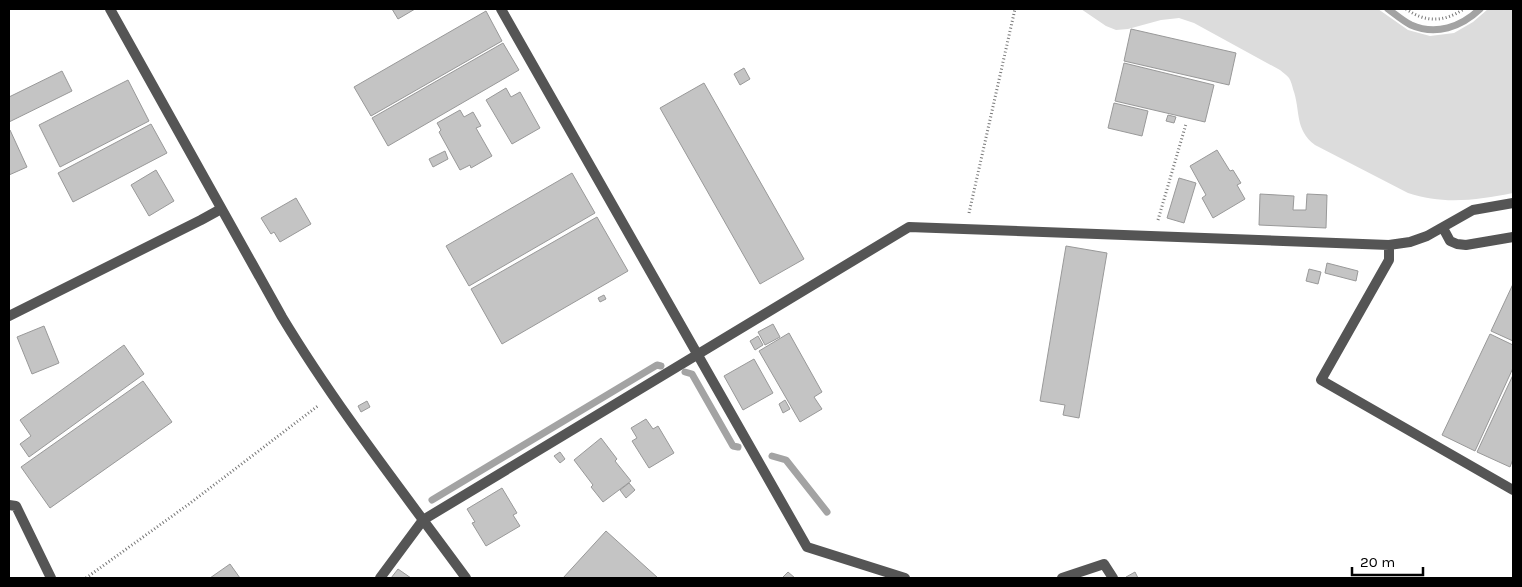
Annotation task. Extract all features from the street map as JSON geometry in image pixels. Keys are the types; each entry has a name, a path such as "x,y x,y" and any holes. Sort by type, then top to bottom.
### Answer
{"street":[{"path":"110,9 282,317 332,396 466,578"},
{"path":"501,9 807,547 905,578"},
{"path":"380,578 423,520 908,227 1389,245 1410,242 1427,236 1473,210 1513,203"},
{"path":"9,316 222,209"},
{"path":"1443,228 1450,240 1457,244 1466,245 1513,237"},
{"path":"1389,245 1389,260 1321,380 1513,490"},
{"path":"9,505 16,506 51,578"},
{"path":"1062,578 1104,564 1113,578"}],"path":[{"path":"968,230 968,219 1015,9"},
{"path":"1406,9 1415,15 1432,20 1449,18 1464,9"},
{"path":"1156,237 1156,226 1186,124"},
{"path":"86,578 189,504 332,396"}],"shaded area":[{"path":"1081,9 1378,9 1408,30 1430,36 1454,33 1473,22 1488,9 1513,9 1513,193 1487,198 1447,200 1421,197 1408,193 1315,145 1308,139 1301,126 1291,82 1280,70 1194,23 1179,18 1116,30 1106,26"}],"building":[{"path":"392,9 415,9 398,19"},
{"path":"486,11 502,41 371,116 354,87"},
{"path":"1131,29 1236,53 1229,85 1124,61"},
{"path":"503,43 519,70 388,146 372,118"},
{"path":"1124,63 1214,85 1205,122 1115,101"},
{"path":"744,68 750,79 740,85 734,74"},
{"path":"62,71 72,91 9,122 9,97"},
{"path":"128,80 149,121 60,167 39,125"},
{"path":"704,83 804,259 760,284 660,108"},
{"path":"506,88 511,97 520,92 540,128 512,144 486,100"},
{"path":"1114,103 1148,111 1142,136 1108,128"},
{"path":"460,110 464,117 473,112 481,126 476,128 492,156 471,168 470,165 460,170 439,132 441,130 437,123"},
{"path":"1168,115 1176,117 1174,123 1166,121"},
{"path":"151,124 167,153 73,202 58,173"},
{"path":"9,131 27,167 9,175"},
{"path":"1217,150 1230,171 1233,170 1241,183 1237,185 1245,199 1213,218 1202,198 1206,195 1190,166"},
{"path":"445,151 448,159 433,167 429,159"},
{"path":"156,170 174,201 149,216 131,185"},
{"path":"572,173 595,213 469,286 446,246"},
{"path":"1179,178 1196,183 1184,223 1167,218"},
{"path":"1260,194 1294,196 1293,210 1306,210 1307,194 1327,195 1326,228 1259,225"},
{"path":"296,198 311,224 280,242 274,232 271,234 261,218"},
{"path":"597,217 628,271 502,344 471,289"},
{"path":"1066,246 1107,253 1079,418 1063,415 1065,405 1040,401"},
{"path":"1327,263 1358,271 1356,281 1325,273"},
{"path":"1309,269 1321,272 1318,284 1306,281"},
{"path":"1513,284 1513,341 1491,331"},
{"path":"604,295 606,299 600,302 598,298"},
{"path":"773,324 780,337 765,345 758,332"},
{"path":"44,326 59,363 32,374 17,337"},
{"path":"789,333 822,392 814,397 822,409 800,422 759,351"},
{"path":"1490,334 1513,345 1513,368 1475,451 1442,435"},
{"path":"758,336 763,345 755,350 750,341"},
{"path":"124,345 144,374 29,457 20,444 31,436 20,420"},
{"path":"754,359 773,393 743,410 724,376"},
{"path":"1513,375 1513,459 1510,467 1477,452"},
{"path":"143,381 172,422 50,508 21,467"},
{"path":"785,400 790,409 783,413 779,404"},
{"path":"367,401 370,407 361,412 358,406"},
{"path":"646,419 653,429 658,426 674,453 649,468 632,441 637,438 631,428"},
{"path":"601,438 617,459 615,461 631,481 603,502 574,460"},
{"path":"560,452 565,459 560,463 554,456"},
{"path":"629,483 635,490 626,498 620,490"},
{"path":"502,488 517,513 513,515 520,526 486,546 472,523 475,522 467,509"},
{"path":"606,531 658,578 563,578"},
{"path":"230,564 240,578 210,578"},
{"path":"398,569 411,578 391,578"},
{"path":"788,572 795,578 782,578"},
{"path":"1135,572 1138,578 1126,577"}],"waterway":[{"path":"1388,9 1411,25 1430,30 1439,30 1456,25 1465,21 1480,9"},
{"path":"432,500 657,365 661,366"},
{"path":"685,372 692,374 733,446 738,447"},
{"path":"772,456 786,460 827,512"}]}
